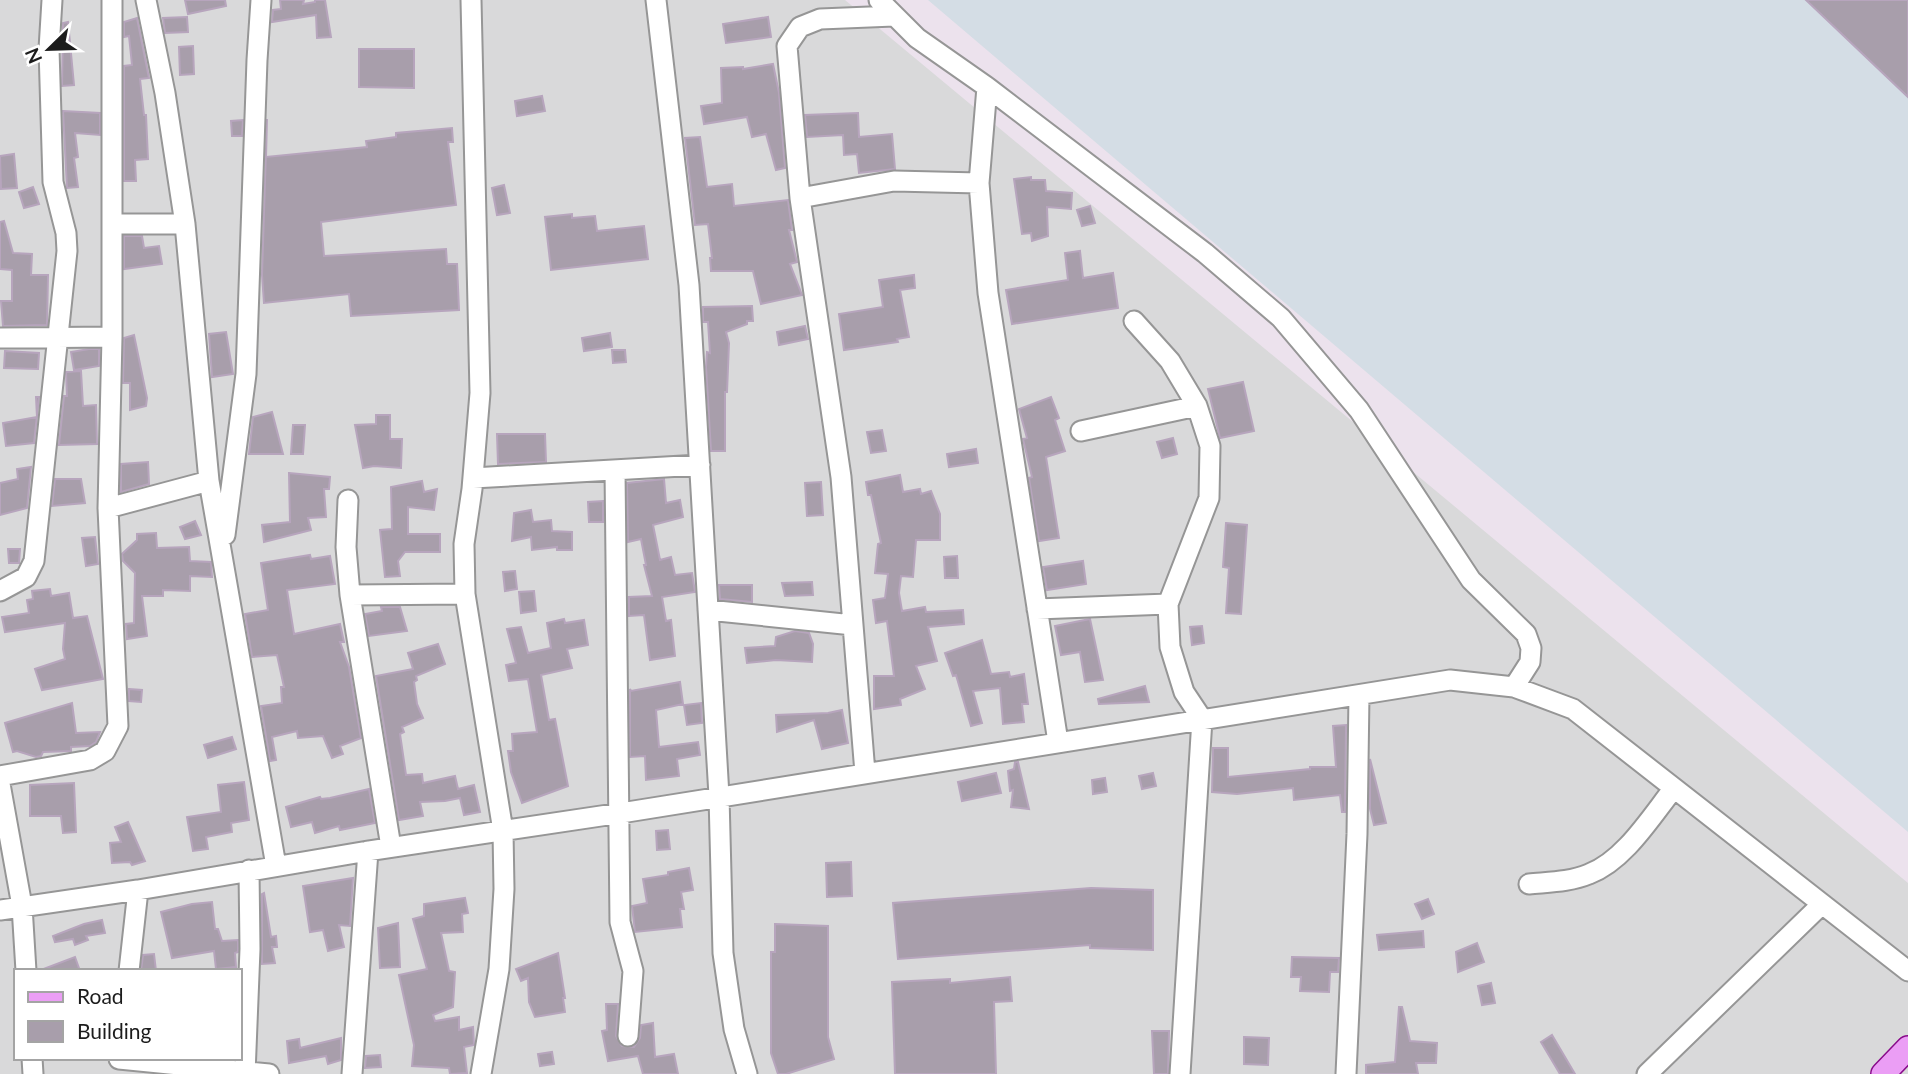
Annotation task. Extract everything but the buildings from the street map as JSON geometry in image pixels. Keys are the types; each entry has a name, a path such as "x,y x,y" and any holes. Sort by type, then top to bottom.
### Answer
{"main road":[{"path":"1883,1074 1908,1048"}],"street":[{"path":"0,591 26,577 34,561 67,251 66,233 53,182 49,49 52,0"},
{"path":"0,776 90,760 105,751 118,726 108,508 112,0"},
{"path":"146,0 185,224 209,481 276,866"},
{"path":"222,556 246,374 261,0"},
{"path":"471,0 480,393 464,544 466,594 503,831 504,889 499,969 481,1074"},
{"path":"656,0 689,285 719,796 723,953 734,1029 747,1074"},
{"path":"879,0 917,38 987,87 1205,253 1281,318 1359,410 1471,580 1526,634 1531,648 1530,662 1514,687"},
{"path":"864,773 841,477 800,198 787,46 800,27 820,19 894,16"},
{"path":"987,87 978,183 988,293 1058,742"},
{"path":"800,198 894,181 978,183"},
{"path":"112,225 185,224"},
{"path":"1134,321 1170,361 1197,406 1210,446 1209,498 1168,604 1170,647 1184,692 1202,719 1180,1074"},
{"path":"0,338 111,337"},
{"path":"1081,431 1197,406"},
{"path":"473,478 700,465"},
{"path":"615,470 621,813 620,922 633,971 628,1036"},
{"path":"108,508 209,481"},
{"path":"348,500 346,547 350,596 391,847"},
{"path":"350,596 466,594"},
{"path":"1037,609 1168,604"},
{"path":"708,610 853,625"},
{"path":"0,910 1450,680 1514,687 1573,709 1908,971"},
{"path":"1346,1074 1357,834 1359,695"},
{"path":"0,784 22,906 26,969"},
{"path":"1529,884 1568,880 1590,874 1610,863 1674,788"},
{"path":"352,1074 368,850"},
{"path":"245,1073 250,949 249,870"},
{"path":"129,969 138,890"},
{"path":"1647,1074 1822,904"},
{"path":"118,1064 269,1074"}],"shaded area":[{"path":"0,0 845,0 1908,883 1908,1074 0,1074"},
{"path":"928,0 1908,0 1908,832"}]}
